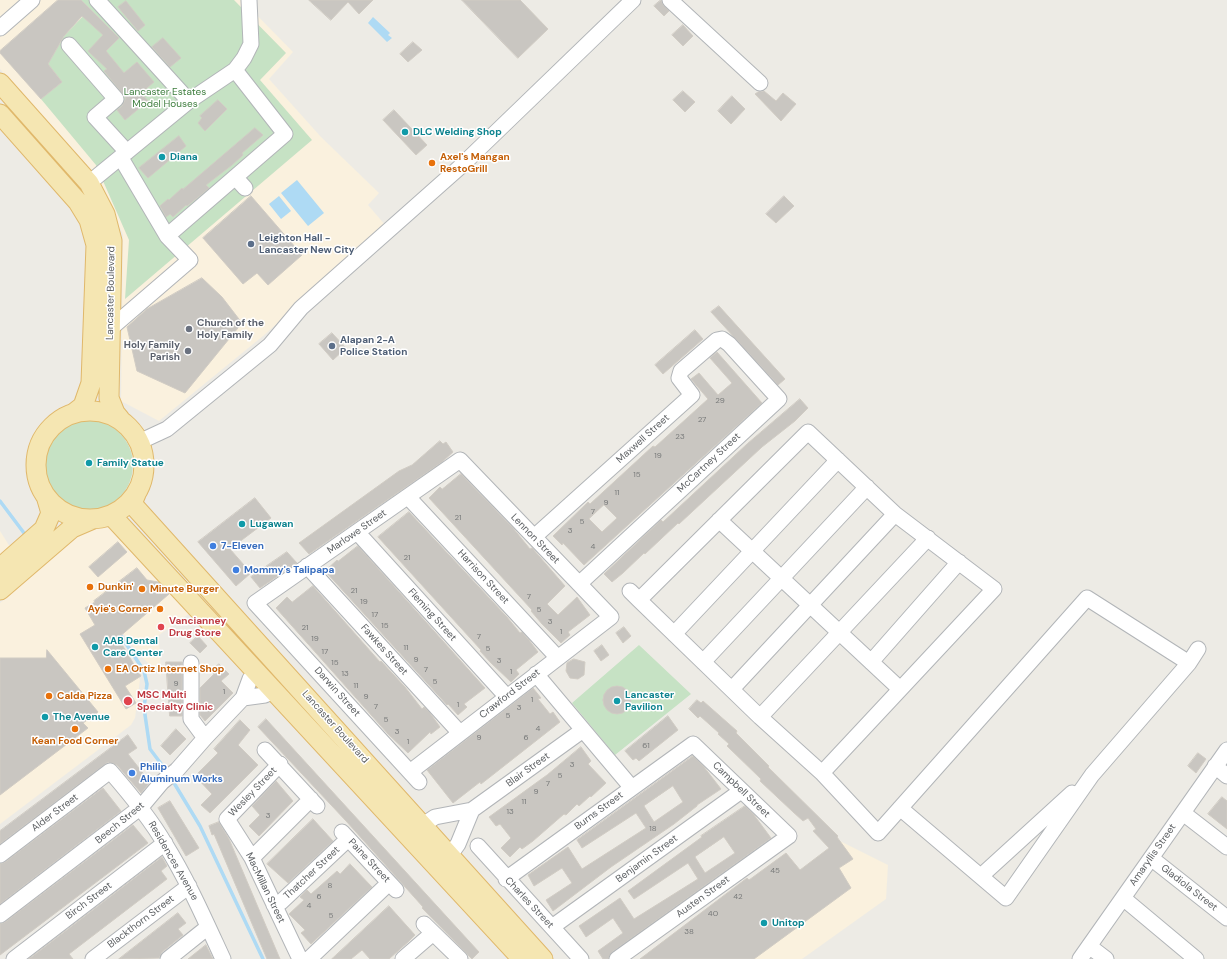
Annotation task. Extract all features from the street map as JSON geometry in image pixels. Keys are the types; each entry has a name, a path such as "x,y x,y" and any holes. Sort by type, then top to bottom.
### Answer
{"main road":[{"name":"Lancaster Boulevard","path":"0,83 89,183 105,214 112,241 109,398 114,414 120,420"},
{"name":"Lancaster Boulevard","path":"0,114 78,202 89,220 96,245 91,383 83,406 74,413"},
{"path":"0,568 44,528 51,513 46,496 39,484 36,469 39,448 50,429 61,420 74,413 98,411 109,414 128,426 139,442 143,455 144,468 142,482 136,494 129,502 102,517 72,528 0,590"},
{"name":"Lancaster Boulevard","path":"136,494 133,501 134,506 543,959"},
{"path":"46,496 59,509 75,517 102,517"},
{"name":"Lancaster Boulevard","path":"102,517 256,672 522,959"}],"street":[{"path":"0,28 32,0"},
{"path":"97,0 190,101"},
{"path":"89,183 190,101 235,70 244,58 251,44 249,0"},
{"path":"139,442 168,429 270,345 302,308 460,167 633,0"},
{"path":"670,0 760,83"},
{"path":"69,45 116,99 95,117 124,155 167,236 190,260 111,328"},
{"path":"167,236 240,182 289,138 235,70"},
{"name":"Maxwell Street","path":"534,537 692,395 681,382 679,374 712,344 722,339"},
{"name":"McCartney Street","path":"579,584 779,399 729,344 722,339"},
{"path":"822,772 994,588 895,514 808,432 719,520 635,596 760,716 822,772 878,833 1087,598 1189,663"},
{"name":"Lennon Street","path":"460,460 611,617"},
{"name":"Marlowe Street","path":"255,603 460,460"},
{"path":"674,634 838,460"},
{"path":"703,662 867,487"},
{"name":"Harrison Street","path":"408,497 558,658"},
{"path":"732,689 895,514"},
{"path":"719,520 900,689"},
{"name":"Fleming Street","path":"357,532 507,697"},
{"path":"760,716 928,538"},
{"path":"871,662 959,562"},
{"name":"Fawkes Street","path":"307,566 460,733"},
{"name":"Darwin Street","path":"255,603 415,777"},
{"name":"Crawford Street","path":"415,777 460,733 611,617"},
{"path":"981,876 1092,774 1189,663 1198,649"},
{"path":"191,664 191,719 205,738"},
{"name":"Beech Street","path":"0,915 144,805 162,782 177,770 243,698 250,679 256,672"},
{"path":"536,674 632,788"},
{"path":"243,698 266,695 274,691"},
{"name":"Blair Street","path":"423,826 435,817 472,810 583,730"},
{"name":"Burns Street","path":"506,878 693,744"},
{"name":"Campbell Street","path":"693,744 789,836"},
{"path":"252,858 314,802 280,764 265,750"},
{"name":"Amaryllis Street","path":"1080,959 1227,750"},
{"name":"Wesley Street","path":"227,819 280,764"},
{"path":"1215,766 1227,776"},
{"name":"Residences Avenue","path":"110,771 144,805 189,886 223,959"},
{"name":"Alder Street","path":"0,855 110,771"},
{"path":"900,808 1006,898 1092,774"},
{"name":"Benjamin Street","path":"552,927 741,791"},
{"path":"450,855 458,844 472,810"},
{"path":"1183,813 1227,847"},
{"name":"MacMillan Street","path":"227,819 252,858 300,959"},
{"name":"Paine Street","path":"309,959 393,886 345,835"},
{"name":"Thatcher Street","path":"274,905 281,902 345,835"},
{"name":"Austen Street","path":"617,959 789,836"},
{"name":"Birch Street","path":"14,959 165,843"},
{"name":"Charles Street","path":"478,846 581,959"},
{"name":"Gladiola Street","path":"1151,858 1227,918"},
{"name":"Blackthorn Street","path":"92,959 189,886"},
{"path":"1123,898 1196,959"},
{"path":"168,959 208,927"},
{"path":"403,959 428,928 460,959"},
{"path":"1090,946 1106,959"}],"shaded area":[{"path":"0,0 242,0 293,52 269,79 321,137 379,193 368,205 386,226 263,336 159,421 121,401 123,234 92,172 0,69"},
{"name":"The Avenue","path":"109,525 190,613 159,635 161,676 138,653 123,633 117,637 140,680 135,718 131,725 0,824 0,603 86,529 94,526"},
{"path":"0,531 12,550 0,560"},
{"name":"Unitop","path":"840,841 888,865 886,899 802,959 677,959"}],"green space":[{"name":"Lancaster Estates Model Houses","path":"81,0 234,0 286,53 260,80 312,140 125,299 129,240 96,165 41,99 62,82 48,64 64,36 90,9"},
{"path":"88,420 105,424 120,433 129,448 133,465 129,482 120,497 105,506 88,510 71,506 56,497 47,482 43,465 47,448 56,433 71,424"},
{"path":"639,645 691,694 615,755 572,703"}],"water":[{"path":"373,17 390,33 388,35 392,38 387,42 368,23"},
{"path":"297,180 324,213 308,226 281,193"},
{"path":"279,196 291,211 281,219 269,204"}],"building":[{"path":"58,0 81,0 119,38 106,51 124,73 137,62 154,82 141,93 148,101 125,120 117,110 122,106 126,98 104,71 107,69 88,51 103,35 82,16 64,36 48,64 62,82 41,99 0,53 0,51"},
{"path":"309,0 373,0 359,14 348,2 331,20"},
{"path":"462,0 520,0 548,29 518,58"},
{"path":"661,0 669,11 664,16 654,6"},
{"path":"126,1 145,25 138,31 118,7"},
{"path":"683,25 693,36 683,46 672,35"},
{"path":"163,38 181,58 170,67 152,47"},
{"path":"413,42 422,50 408,62 400,54"},
{"path":"683,91 695,102 685,112 673,100"},
{"path":"764,91 776,101 783,93 796,104 781,121 755,94"},
{"path":"732,96 745,109 731,124 718,111"},
{"path":"218,100 227,109 205,131 198,123 202,118 200,116"},
{"name":"DLC Welding Shop","path":"394,110 427,145 416,155 383,120"},
{"path":"255,128 263,135 242,153 243,155 232,165 206,185 209,188 202,194 187,206 186,205 173,217 170,214 166,217 160,206 182,188 183,189"},
{"name":"Diana","path":"179,136 186,146 148,178 139,168"},
{"name":"Leighton Hall - Lancaster New City","path":"251,196 302,255 268,285 257,273 243,284 203,238"},
{"path":"784,196 794,206 776,223 766,214"},
{"name":"Church of the Holy Family","path":"202,278 222,297 242,323 185,393 137,371 127,327 147,309"},
{"path":"719,306 785,379 778,385 711,312"},
{"path":"695,330 703,339 663,374 655,365"},
{"name":"Alapan 2-A Police Station","path":"332,333 346,348 333,360 319,344"},
{"path":"717,352 762,403 584,565 563,543 562,545 553,536 588,502 590,504 653,446 655,447 708,399 691,379 699,373 718,395 732,383 710,358","holes":["604,505 617,518 602,532 589,519"]},
{"path":"800,399 808,408 795,421 762,447 679,524 678,523 612,582 604,574 661,520 663,522 747,444"},
{"path":"440,441 443,444 446,442 453,452 442,462 309,554 299,543 399,471 412,465"},
{"path":"461,474 513,528 530,549 533,549 565,586 547,604 558,615 577,597 590,615 568,632 570,635 561,643 542,624 531,611 532,610 429,498 440,487 442,489"},
{"path":"255,498 271,518 230,549 251,573 236,586 198,542"},
{"path":"409,512 507,617 520,633 522,632 538,652 516,670 519,674 511,682 491,663 480,651 481,650 378,537"},
{"path":"118,542 127,552 98,577 89,567"},
{"path":"358,546 485,688 464,704 467,707 458,715 448,704 447,705 325,571 337,560 338,561"},
{"path":"287,552 297,563 260,588 251,577"},
{"path":"137,568 147,580 158,582 169,594 118,638 141,676 125,686 136,703 126,709 80,634 95,625 85,608 95,602 94,601"},
{"path":"313,586 380,662 381,661 405,687 422,709 424,707 430,713 440,727 431,734 430,732 408,753 388,734 276,608 287,597 292,602"},
{"path":"624,627 631,636 623,643 616,633"},
{"path":"198,636 207,646 200,653 190,643"},
{"path":"602,645 609,655 601,661 594,651"},
{"name":"The Avenue","path":"47,650 98,712 83,723 88,728 0,795 0,658 46,658"},
{"path":"574,659 585,662 584,675 578,679 570,678 566,671 567,663"},
{"path":"166,662 182,662 182,716 170,716"},
{"path":"219,664 229,674 221,681 233,693 205,721 200,715 200,688 214,674 212,671"},
{"name":"Lancaster Pavilion","path":"617,686 627,690 631,700 627,710 617,714 607,710 603,700 607,690"},
{"path":"533,688 541,698 538,699 550,714 553,712 560,722 481,784 480,782 453,803 427,770"},
{"path":"697,700 701,703 703,701 737,731 736,733 769,766 768,767 838,836 837,837 853,859 839,868 851,888 754,959 640,959 747,878 749,880 786,853 800,870 829,848 813,831 816,829 808,818 803,821 793,812 760,781 761,779 727,746 729,744 718,734 719,733 700,716 698,718 689,709"},
{"path":"668,716 678,730 639,761 636,758 633,760 625,751"},
{"path":"266,719 479,952 472,959 422,908 423,907 346,821 258,727"},
{"path":"240,720 250,730 238,745 258,765 210,813 201,805 212,794 195,776 218,753 214,749"},
{"path":"176,729 186,739 170,755 161,746"},
{"path":"128,735 137,748 128,754 150,782 141,793 117,765 108,762 0,844 0,831"},
{"path":"581,747 591,761 588,764 606,783 591,797 590,796 579,806 577,804 566,815 564,814 522,849 520,847 510,857 501,848 511,838 500,824 496,826 489,817 547,775"},
{"path":"1198,753 1206,759 1196,773 1188,766"},
{"path":"693,756 704,767 721,789 697,805 674,824 611,867 553,911 546,900 572,883 562,868 534,886 528,875 568,847 582,869 646,828 636,813 582,848 577,840","holes":["673,786 683,802 654,822 644,806"]},
{"path":"276,781 293,801 259,836 249,826 260,815 252,806"},
{"path":"103,788 121,811 0,904 0,864 5,862"},
{"path":"1222,797 1227,801 1227,829 1208,814"},
{"path":"170,801 199,848 186,856 158,808"},
{"path":"745,806 754,815 771,838 612,952 608,959 603,959 598,951 623,933 613,918 586,937 579,926 620,898 634,919 698,879 688,863 634,899 628,891 702,837 701,836","holes":["724,837 735,853 705,873 695,857"]},
{"path":"313,819 333,841 288,883 267,864"},
{"path":"219,822 229,839 280,959 267,959 214,834 212,835 209,826"},
{"path":"133,825 148,843 0,955 0,924 5,922"},
{"path":"162,857 167,866 161,871 167,879 69,954 73,959 29,959"},
{"path":"350,864 372,887 311,944 301,933 305,930 289,914 304,900 300,897 307,890 311,894 337,871 340,874"},
{"path":"389,906 415,935 408,942 389,959 370,959 362,950 351,959 332,959"},
{"path":"178,913 186,923 178,929 183,935 162,952 159,958 119,959"},
{"path":"206,945 213,959 188,959 198,951"}],"waterway":[{"path":"0,501 27,537"},
{"path":"121,636 144,671 147,684 144,708 150,749 168,773"},
{"path":"171,778 200,826 263,959"}],"place":[{"name":"DLC Welding Shop","path":"405,132"},
{"name":"Diana","path":"162,157"},
{"name":"Axel's Mangan RestoGrill","path":"432,163"},
{"name":"Leighton Hall - Lancaster New City","path":"251,244"},
{"name":"Church of the Holy Family","path":"189,329"},
{"name":"Alapan 2-A Police Station","path":"332,346"},
{"name":"Holy Family Parish","path":"188,351"},
{"name":"Family Statue","path":"89,463"},
{"name":"Lugawan","path":"242,524"},
{"name":"7-Eleven","path":"213,546"},
{"name":"Mommy's Talipapa","path":"236,570"},
{"name":"Dunkin'","path":"90,587"},
{"name":"Minute Burger","path":"142,589"},
{"name":"Ayie's Corner","path":"160,609"},
{"name":"Vancianney Drug Store","path":"161,627"},
{"name":"AAB Dental Care Center","path":"95,647"},
{"name":"EA Ortiz Internet Shop","path":"108,669"},
{"name":"Calda Pizza","path":"49,696"},
{"name":"MSC Multi Specialty Clinic","path":"128,701"},
{"name":"Lancaster Pavilion","path":"617,701"},
{"name":"The Avenue","path":"45,717"},
{"name":"Kean Food Corner","path":"75,729"},
{"name":"Philip Aluminum Works","path":"132,773"},
{"name":"Unitop","path":"764,923"}]}
